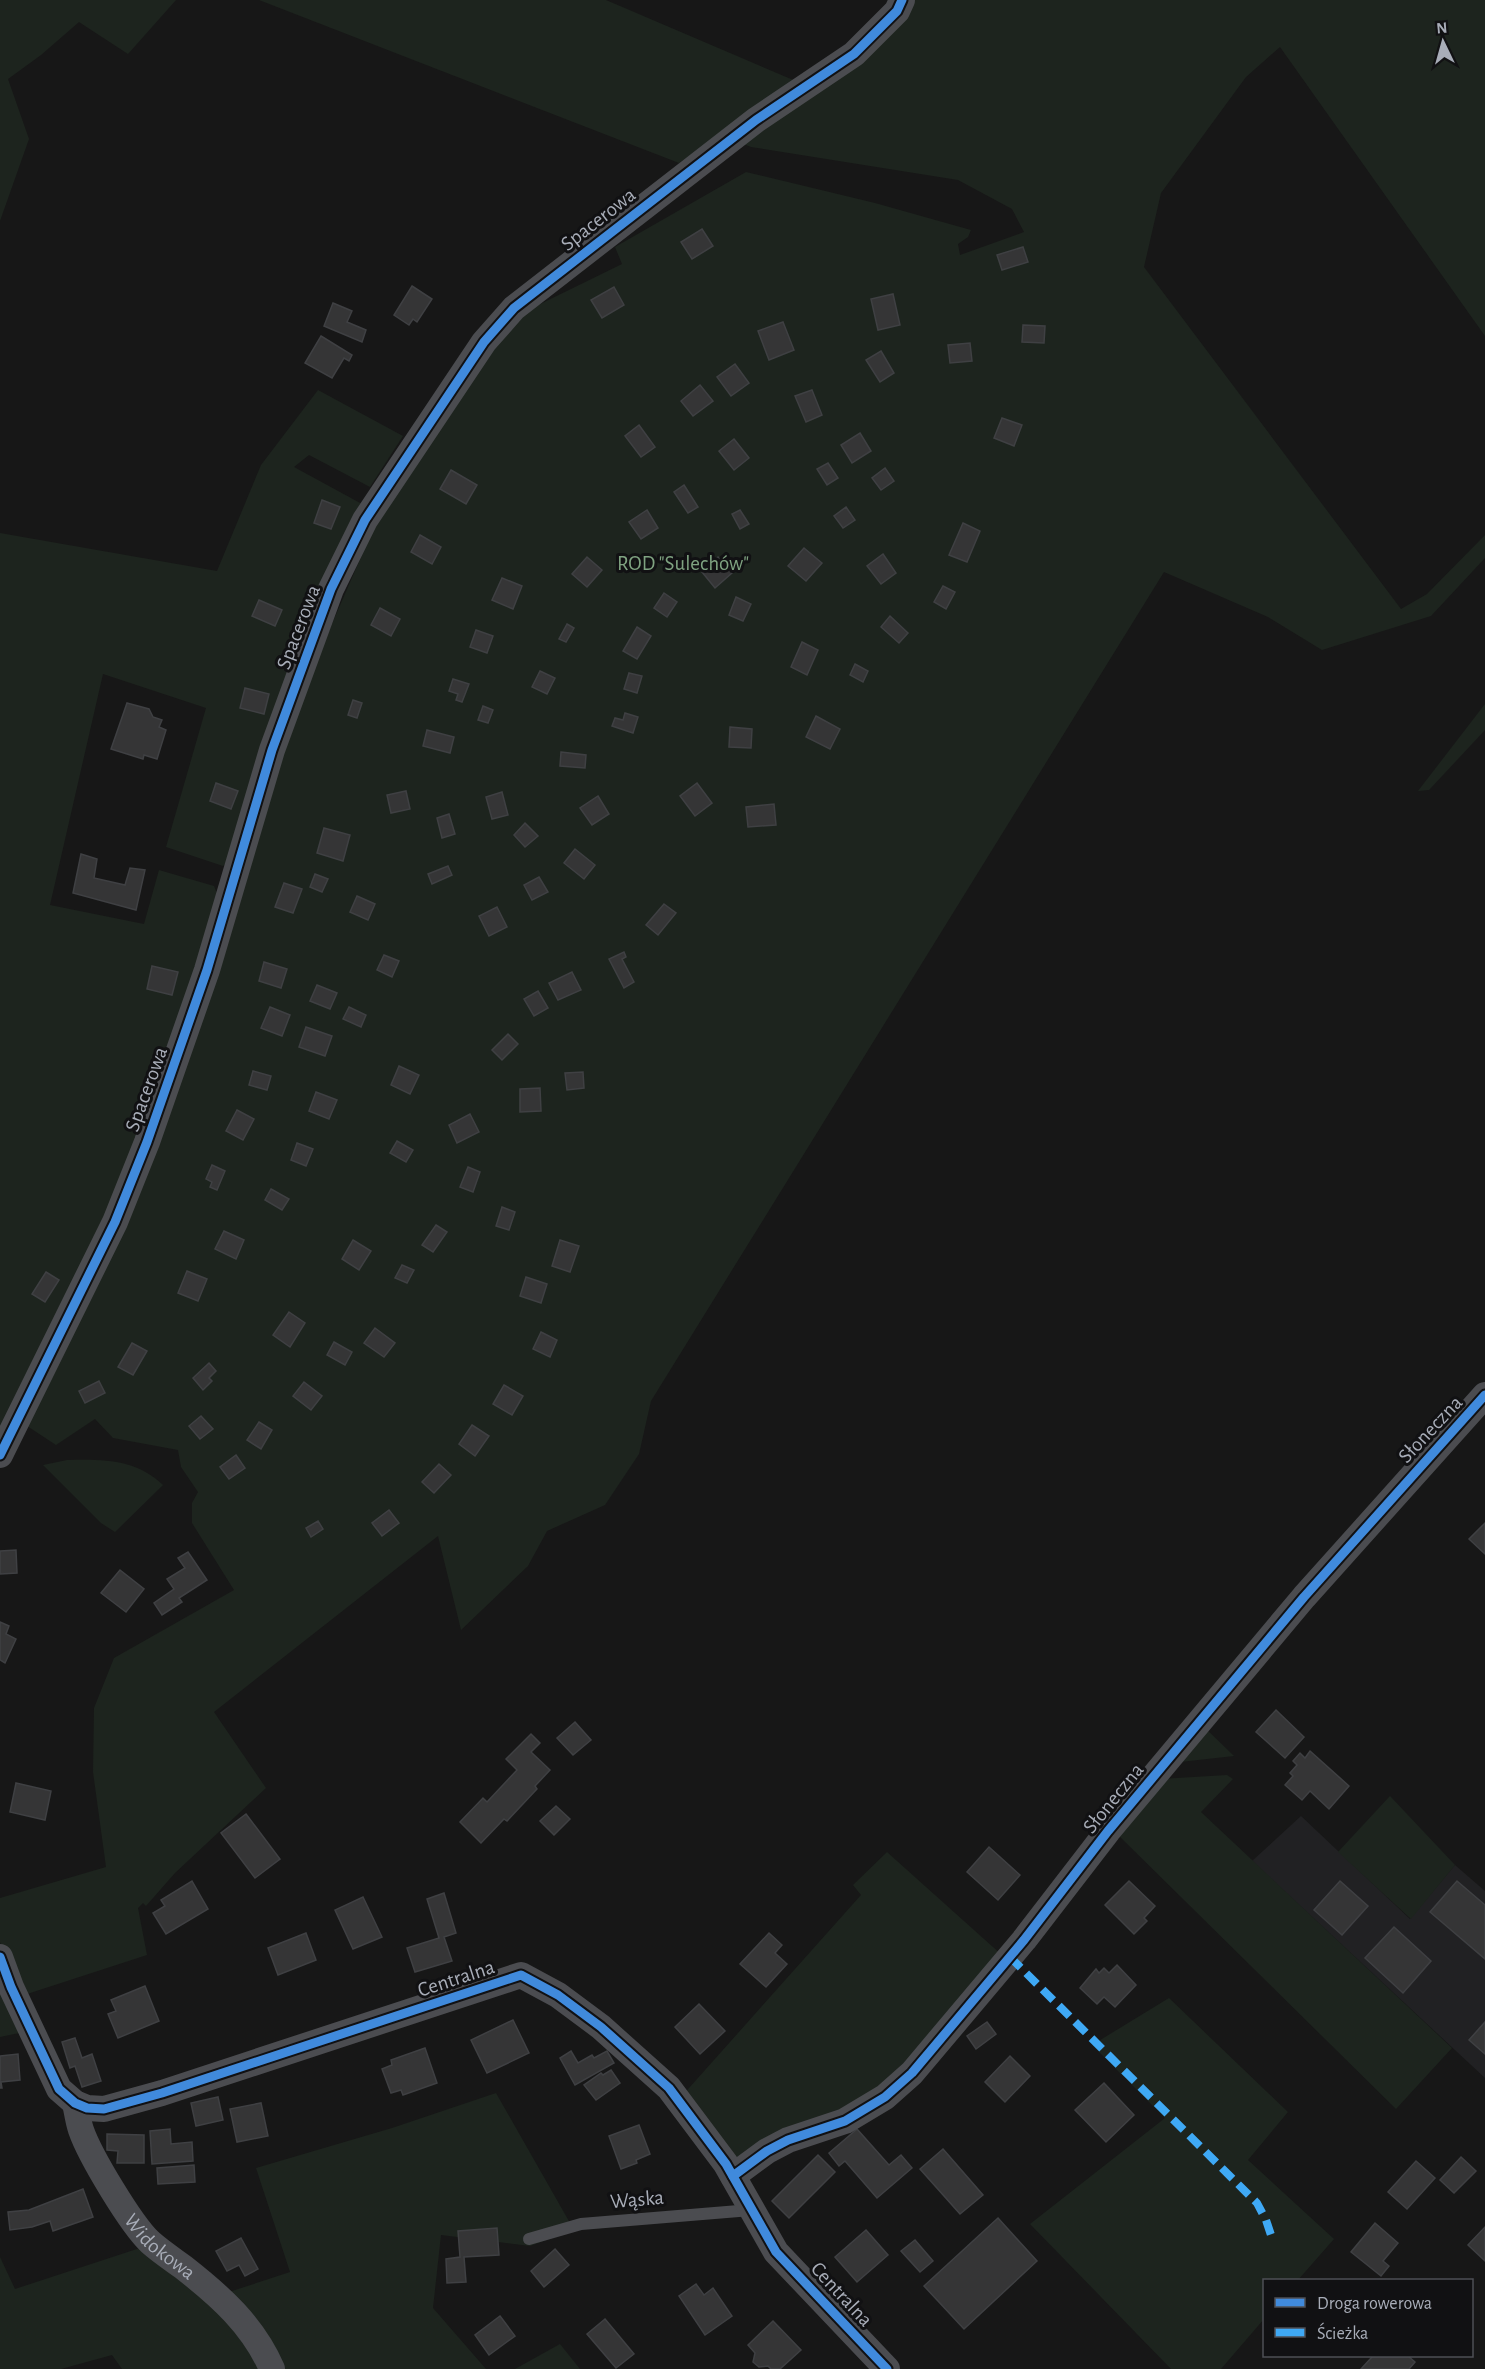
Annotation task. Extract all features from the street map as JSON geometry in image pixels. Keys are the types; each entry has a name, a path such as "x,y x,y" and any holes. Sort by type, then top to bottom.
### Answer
{"street":[{"name":"Spacerowa","path":"0,1455 115,1222 143,1152 207,970 276,739 331,589 365,520 484,342 514,308 756,120 854,54 897,11 902,0"},
{"name":"Słoneczna","path":"733,2176 767,2151 788,2140 845,2121 885,2097 912,2073 1024,1940 1108,1830 1289,1615 1383,1506 1485,1395"},
{"path":"0,1957 11,1987 59,2089 75,2103"},
{"name":"Centralna","path":"75,2103 87,2108 104,2109 162,2093 521,1975 558,1995 601,2027 669,2088 702,2128 733,2176 776,2252 887,2369"},
{"name":"Widokowa","path":"75,2103 81,2130 96,2160 132,2219 150,2242 218,2295 243,2320 263,2348 272,2369"}],"lane":[{"name":"Wąska","path":"529,2239 581,2224 751,2210"}],"shaded area":[{"path":"1301,1816 1410,1919 1455,1865 1485,1891 1485,2078 1252,1861"}],"green space":[{"path":"0,0 176,0 128,54 79,22 41,55 8,79 29,139 0,221"},
{"path":"259,0 606,0 798,82 679,163"},
{"name":"ROD \"Sulechów\"","path":"910,0 1485,0 1485,336 1280,47 1246,77 1161,193 1144,267 1401,609 1427,594 1485,535 1485,558 1431,616 1322,650 1268,617 1164,572 651,1401 639,1454 605,1505 547,1531 528,1566 461,1630 438,1536 214,1712 266,1788 175,1873 146,1906 143,1903 138,1908 147,1955 21,1996 0,1942 0,1898 106,1867 93,1772 94,1708 114,1658 234,1590 192,1523 192,1503 198,1492 181,1467 178,1450 113,1438 95,1419 56,1445 24,1424 84,1309 314,665 382,509 490,354 524,312 622,264 615,247 746,172 875,203 971,230 968,237 958,244 960,255 1024,232 1012,209 958,180 751,147 741,143"},
{"path":"318,390 403,436 370,487 309,455 294,467 362,504 231,858 223,866 166,847 206,708 103,674 50,905 144,924 159,870 214,886 219,898 194,979 112,1204 0,1445 0,533 217,571 261,465"},
{"path":"1485,704 1485,730 1429,790 1418,791"},
{"path":"67,1460 107,1461 131,1465 153,1476 163,1485 115,1532 101,1523 43,1465"},
{"path":"1203,1726 1234,1756 1171,1763"},
{"path":"1227,1775 1233,1779 1201,1812 1452,2048 1396,2109 1115,1832 1160,1779"},
{"path":"1390,1796 1455,1865 1411,1919 1338,1852"},
{"path":"887,1852 1003,1956 909,2070 735,2169 681,2097 861,1895 853,1885"},
{"path":"0,1973 24,2032 0,2037"},
{"path":"1169,1998 1288,2112 1248,2160 1334,2239 1299,2279 1263,2279 1263,2320 1221,2369 1171,2369 1030,2224 1165,2118 1092,2045"},
{"path":"496,2093 574,2230 530,2246 441,2235 433,2308 486,2369 278,2369 223,2294 290,2272 256,2168 392,2128"},
{"path":"146,2246 208,2296 265,2369 122,2369 112,2355 61,2369 0,2369 0,2257 15,2289"},
{"path":"560,2344 580,2369 515,2369"}],"building":[{"path":"702,229 713,246 692,259 681,242"},
{"path":"1023,247 1028,262 1002,270 997,255"},
{"path":"412,286 432,299 417,322 413,319 409,325 394,315"},
{"path":"614,287 624,305 602,318 591,300"},
{"path":"893,294 900,325 878,330 871,299"},
{"path":"333,303 352,311 347,322 366,330 362,342 324,326"},
{"path":"783,322 794,350 769,360 758,331"},
{"path":"1023,325 1045,326 1044,343 1022,342"},
{"path":"321,336 352,355 349,361 344,358 332,378 305,363"},
{"path":"970,343 972,361 950,363 948,345"},
{"path":"881,351 894,373 880,382 866,360"},
{"path":"735,364 749,383 731,396 717,377"},
{"path":"700,385 713,401 693,416 681,401"},
{"path":"812,390 822,415 806,422 795,396"},
{"path":"1002,418 1022,425 1014,446 994,438"},
{"path":"639,425 655,447 641,457 625,436"},
{"path":"860,433 871,451 852,463 841,445"},
{"path":"734,439 749,458 734,470 719,451"},
{"path":"828,463 838,478 827,485 817,469"},
{"path":"885,468 894,481 881,490 872,478"},
{"path":"451,470 477,485 466,504 440,489"},
{"path":"684,485 698,507 688,513 674,492"},
{"path":"322,500 340,507 331,529 314,523"},
{"path":"846,507 855,520 843,528 834,516"},
{"path":"647,510 658,528 641,539 629,522"},
{"path":"740,510 749,524 740,529 732,514"},
{"path":"963,523 980,531 967,562 949,555"},
{"path":"420,535 441,547 432,564 411,552"},
{"path":"804,548 822,563 806,581 788,566"},
{"path":"883,554 896,573 881,584 867,566"},
{"path":"587,557 602,570 587,587 572,574"},
{"path":"718,557 732,573 715,588 702,572"},
{"path":"502,578 522,586 513,609 492,600"},
{"path":"943,586 955,592 946,609 934,602"},
{"path":"664,593 677,602 667,617 654,608"},
{"path":"736,597 751,604 743,621 729,615"},
{"path":"259,600 282,610 275,626 252,616"},
{"path":"380,608 400,619 391,636 371,625"},
{"path":"890,616 908,633 899,643 881,627"},
{"path":"567,624 574,628 566,642 559,639"},
{"path":"637,627 651,636 637,659 623,651"},
{"path":"476,630 493,636 487,653 470,647"},
{"path":"802,642 818,650 807,675 791,667"},
{"path":"855,664 868,671 863,682 850,675"},
{"path":"540,671 555,678 547,694 532,687"},
{"path":"629,673 642,676 637,693 624,689"},
{"path":"453,679 469,684 462,702 456,700 458,694 449,691"},
{"path":"245,688 269,694 264,714 240,708"},
{"path":"353,700 362,703 357,718 348,715"},
{"path":"127,703 149,709 153,717 162,720 159,727 166,730 157,759 144,755 143,759 111,749"},
{"path":"483,706 493,710 488,723 478,720"},
{"path":"625,713 638,717 633,733 612,726 615,718 623,720"},
{"path":"816,716 840,729 830,749 806,737"},
{"path":"730,727 752,729 751,748 729,747"},
{"path":"427,730 454,737 450,753 423,746"},
{"path":"561,752 586,755 585,768 560,766"},
{"path":"216,783 238,791 231,809 210,801"},
{"path":"697,783 712,803 695,816 680,796"},
{"path":"406,791 410,809 391,813 387,795"},
{"path":"502,792 508,815 492,819 486,797"},
{"path":"598,796 609,814 592,825 580,808"},
{"path":"774,804 776,825 748,827 746,807"},
{"path":"449,814 455,834 442,838 437,818"},
{"path":"525,823 538,836 525,847 514,835"},
{"path":"324,828 350,835 343,861 317,853"},
{"path":"575,849 595,865 584,879 564,863"},
{"path":"81,854 97,859 94,878 125,885 130,868 145,870 136,910 73,893"},
{"path":"448,866 452,875 432,884 428,874"},
{"path":"315,874 328,879 322,892 310,887"},
{"path":"539,877 548,892 532,900 524,885"},
{"path":"284,883 302,889 293,913 275,907"},
{"path":"357,896 375,904 368,920 350,912"},
{"path":"664,904 676,913 658,935 646,925"},
{"path":"497,907 507,927 489,936 479,916"},
{"path":"624,952 626,957 622,959 634,982 624,988 609,959"},
{"path":"384,955 399,961 392,977 377,970"},
{"path":"264,962 287,969 281,988 259,981"},
{"path":"152,966 178,972 172,995 147,989"},
{"path":"572,972 581,990 558,1000 549,983"},
{"path":"317,985 337,993 330,1009 310,1001"},
{"path":"538,991 548,1008 534,1016 524,999"},
{"path":"270,1007 290,1015 282,1036 261,1028"},
{"path":"349,1007 366,1015 361,1027 343,1019"},
{"path":"306,1027 332,1036 325,1056 299,1047"},
{"path":"508,1034 518,1044 502,1060 492,1050"},
{"path":"399,1066 419,1075 410,1094 391,1085"},
{"path":"253,1071 271,1076 267,1090 249,1085"},
{"path":"583,1072 584,1088 567,1090 565,1073"},
{"path":"540,1088 541,1111 520,1112 520,1089"},
{"path":"316,1092 337,1100 329,1119 309,1111"},
{"path":"237,1110 254,1119 243,1140 226,1131"},
{"path":"470,1114 479,1132 457,1143 449,1125"},
{"path":"397,1141 413,1150 406,1162 390,1153"},
{"path":"297,1143 313,1149 306,1166 291,1160"},
{"path":"212,1165 225,1171 217,1190 210,1187 212,1182 206,1179"},
{"path":"468,1167 480,1172 473,1192 460,1187"},
{"path":"271,1189 289,1199 282,1210 265,1200"},
{"path":"502,1207 515,1212 509,1230 496,1226"},
{"path":"436,1225 447,1232 433,1252 422,1245"},
{"path":"224,1231 244,1240 236,1259 215,1249"},
{"path":"353,1240 371,1251 359,1270 342,1259"},
{"path":"560,1240 579,1246 570,1272 552,1266"},
{"path":"402,1265 414,1270 407,1283 395,1278"},
{"path":"187,1271 207,1279 198,1301 178,1293"},
{"path":"46,1272 59,1280 45,1302 32,1294"},
{"path":"526,1277 547,1284 541,1303 520,1296"},
{"path":"289,1312 305,1323 290,1347 273,1335"},
{"path":"375,1328 395,1343 384,1357 364,1343"},
{"path":"541,1332 557,1340 550,1357 533,1349"},
{"path":"334,1342 352,1352 345,1365 327,1355"},
{"path":"132,1343 147,1351 133,1375 118,1367"},
{"path":"209,1363 216,1371 209,1378 212,1381 203,1390 193,1378"},
{"path":"99,1381 105,1393 85,1403 79,1391"},
{"path":"304,1382 322,1396 311,1410 293,1396"},
{"path":"504,1385 523,1396 512,1415 493,1404"},
{"path":"201,1416 213,1429 200,1439 189,1426"},
{"path":"259,1422 272,1430 261,1449 247,1440"},
{"path":"472,1425 489,1436 475,1456 459,1444"},
{"path":"236,1455 245,1468 229,1479 220,1467"},
{"path":"439,1464 451,1475 434,1493 422,1482"},
{"path":"389,1510 399,1523 382,1536 372,1523"},
{"path":"318,1521 323,1529 311,1537 306,1528"},
{"path":"1485,1523 1485,1554 1469,1539"},
{"path":"16,1550 17,1573 0,1574 0,1551"},
{"path":"188,1552 207,1580 179,1598 182,1602 162,1615 154,1603 174,1589 167,1579 185,1568 178,1558"},
{"path":"120,1570 144,1589 126,1612 101,1593"},
{"path":"0,1622 9,1626 6,1634 16,1639 5,1663 0,1660"},
{"path":"1276,1710 1304,1737 1285,1758 1256,1732"},
{"path":"575,1722 591,1740 573,1755 557,1738"},
{"path":"531,1734 540,1743 531,1752 550,1770 535,1786 537,1789 507,1821 504,1819 481,1843 460,1822 483,1798 487,1802 517,1770 506,1759"},
{"path":"1310,1751 1349,1786 1329,1809 1310,1791 1302,1800 1285,1785 1293,1776 1290,1773 1297,1765 1293,1761 1300,1753 1305,1758"},
{"path":"16,1783 51,1791 45,1820 10,1812"},
{"path":"556,1806 570,1819 554,1835 540,1821"},
{"path":"246,1814 280,1859 255,1878 221,1833"},
{"path":"989,1847 1020,1875 998,1900 967,1872"},
{"path":"192,1881 208,1909 166,1934 153,1913 165,1906 161,1900"},
{"path":"1129,1881 1155,1906 1144,1918 1147,1921 1134,1934 1105,1905"},
{"path":"1340,1881 1368,1906 1342,1935 1314,1910"},
{"path":"1457,1881 1485,1905 1485,1959 1430,1912"},
{"path":"444,1893 456,1933 444,1937 452,1961 415,1972 407,1948 439,1938 427,1899"},
{"path":"363,1897 382,1937 353,1949 335,1910"},
{"path":"1394,1927 1431,1961 1403,1993 1365,1958"},
{"path":"306,1933 316,1960 278,1975 268,1948"},
{"path":"769,1933 782,1945 775,1953 787,1964 766,1987 740,1964"},
{"path":"1117,1965 1136,1985 1115,2007 1104,1997 1097,2004 1080,1988 1096,1969 1099,1973 1104,1968 1109,1973"},
{"path":"145,1986 159,2021 118,2038 108,2014 116,2011 111,2000"},
{"path":"699,2004 725,2031 700,2054 675,2027"},
{"path":"513,2020 529,2053 487,2073 471,2040"},
{"path":"987,2022 996,2034 976,2049 967,2036"},
{"path":"1485,2022 1485,2054 1469,2040"},
{"path":"75,2038 82,2058 92,2054 101,2081 82,2087 75,2066 70,2068 62,2042"},
{"path":"425,2048 437,2083 403,2095 401,2090 391,2093 382,2069 392,2065 391,2060"},
{"path":"571,2051 578,2063 592,2055 594,2058 607,2051 614,2063 575,2085 560,2058"},
{"path":"18,2054 20,2080 1,2082 2,2088 0,2088 0,2056"},
{"path":"1010,2056 1030,2076 1005,2102 985,2082"},
{"path":"611,2070 620,2083 596,2100 584,2085 601,2073 603,2075"},
{"path":"1104,2083 1134,2115 1106,2142 1075,2110"},
{"path":"218,2097 223,2120 196,2126 191,2103"},
{"path":"261,2103 268,2136 237,2142 230,2109"},
{"path":"639,2125 650,2154 636,2160 637,2163 621,2169 609,2136"},
{"path":"170,2129 171,2144 192,2142 193,2161 152,2164 150,2131"},
{"path":"857,2129 889,2165 901,2155 912,2168 877,2198 845,2161 839,2166 829,2153"},
{"path":"107,2134 144,2135 144,2163 117,2163 118,2151 107,2150"},
{"path":"943,2149 983,2195 960,2214 920,2169"},
{"path":"818,2155 835,2172 789,2218 772,2201"},
{"path":"1461,2157 1476,2171 1454,2193 1440,2180"},
{"path":"1416,2161 1435,2178 1407,2209 1388,2192"},
{"path":"194,2165 195,2182 158,2184 157,2168"},
{"path":"83,2189 93,2217 53,2231 50,2221 32,2227 10,2230 8,2212 29,2210"},
{"path":"998,2218 1037,2261 964,2329 924,2286"},
{"path":"1375,2223 1398,2243 1383,2261 1389,2266 1381,2276 1351,2252"},
{"path":"1485,2227 1485,2261 1468,2245"},
{"path":"497,2228 499,2255 464,2257 466,2282 447,2283 446,2259 460,2257 458,2231"},
{"path":"866,2230 888,2255 857,2282 835,2257"},
{"path":"241,2238 258,2269 245,2276 239,2265 227,2271 216,2251"},
{"path":"915,2240 933,2261 920,2272 901,2251"},
{"path":"555,2249 569,2265 544,2287 531,2271"},
{"path":"696,2284 704,2295 713,2288 732,2316 705,2335 679,2296"},
{"path":"500,2316 515,2336 489,2355 475,2335"},
{"path":"605,2319 634,2354 616,2368 587,2334"},
{"path":"773,2321 801,2350 780,2369 771,2369 768,2366 759,2367 753,2362 755,2353 748,2345"},
{"path":"1372,2357 1409,2357 1415,2362 1409,2369 1361,2369"}],"marked path":[{"path":"1010,1957 1257,2203 1273,2241"}],"cycle path":[{"path":"0,1455 115,1222 147,1142 207,970 272,750 331,589 365,520 484,342 514,308 756,120 854,54 897,11 902,0"},
{"path":"733,2176 767,2151 788,2140 845,2121 885,2097 912,2073 1024,1940 1108,1831 1304,1597 1485,1395"},
{"path":"0,1957 11,1987 59,2089 75,2103 87,2108 104,2109 162,2093 521,1975 558,1995 601,2027 669,2088 726,2164 776,2252 887,2369"}]}
